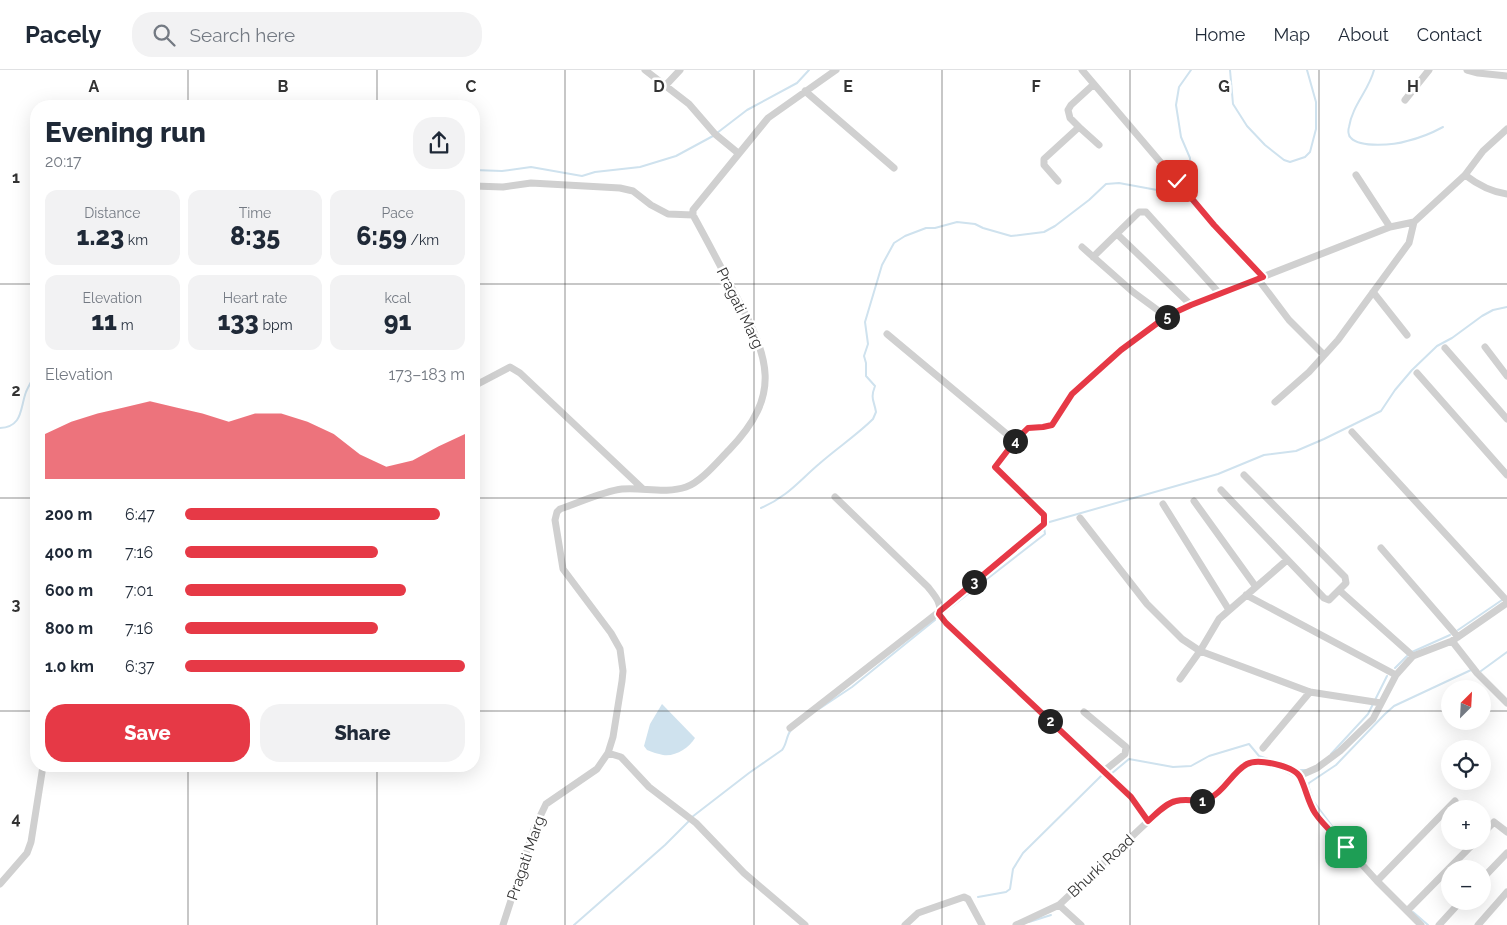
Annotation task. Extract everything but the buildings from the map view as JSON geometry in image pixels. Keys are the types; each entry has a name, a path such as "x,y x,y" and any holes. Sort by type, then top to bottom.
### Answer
{"street":[{"path":"645,70 689,104 715,134 738,153"},
{"path":"666,86 680,70"},
{"path":"480,186 504,187 531,183 620,188 633,192 668,214 679,216 693,215 694,208 768,118 836,70"},
{"path":"1082,70 1260,278 1289,320 1324,355"},
{"path":"1405,100 1429,70"},
{"path":"1467,70 1478,74 1507,76"},
{"path":"1094,84 1068,110 1070,118 1099,145"},
{"path":"805,91 894,168"},
{"path":"1058,181 1044,165 1044,159 1078,127"},
{"path":"790,728 940,611 1044,524 1044,515 995,467 1015,441 1028,428 1052,425 1072,394 1121,350 1167,316 1191,305 1390,227 1414,222 1465,175 1483,151 1507,130"},
{"path":"1356,175 1390,227"},
{"path":"1465,175 1494,192 1507,194"},
{"path":"1093,257 1140,212 1146,212 1220,294"},
{"name":"Pragati Marg","path":"503,925 534,829 546,804 598,768 608,752 624,671 620,649 611,633 563,569 555,520 557,512 560,509 618,489 684,488 690,485 711,468 739,439 752,420 764,391 766,372 763,355 752,326 693,215"},
{"path":"1275,402 1293,388 1338,340 1409,243 1414,222"},
{"path":"1117,234 1191,305"},
{"path":"1082,247 1133,292 1167,316"},
{"path":"1373,292 1407,335"},
{"path":"887,334 1015,441"},
{"path":"1446,348 1507,419"},
{"path":"1484,348 1507,376"},
{"path":"480,383 510,367 520,373 643,490"},
{"path":"1417,373 1507,475"},
{"path":"1352,432 1507,602 1455,639 1414,656 1396,675 1373,719 1340,751 1317,768 1299,776 1315,813 1416,923"},
{"path":"1221,490 1324,598 1330,600 1346,583 1345,577 1244,475"},
{"path":"835,497 928,587 938,599 939,614 946,623 1131,797 1148,821"},
{"path":"1194,501 1256,587"},
{"path":"1163,504 1228,610"},
{"path":"1080,518 1147,604 1182,639 1200,652 1310,692 1381,703"},
{"path":"1380,548 1455,639 1477,673 1507,704"},
{"path":"1180,679 1200,652 1219,619 1287,560"},
{"path":"1339,590 1414,656"},
{"path":"1246,595 1396,675"},
{"path":"1263,748 1310,692"},
{"path":"1084,712 1126,747 1125,754 1104,771"},
{"path":"608,752 621,757 650,787 686,814 744,873 805,925"},
{"name":"Bhurki Road","path":"1016,925 1059,905 1159,811 1176,801 1201,801 1212,797 1235,773 1248,764 1258,761 1283,767 1299,776"},
{"path":"0,884 29,848 44,772"},
{"path":"1377,882 1441,816"},
{"path":"1491,825 1494,822 1507,832"},
{"path":"1407,911 1467,850"},
{"path":"1491,870 1507,853"},
{"path":"1478,925 1507,892"},
{"path":"905,925 918,913 964,897 968,899 982,925"},
{"path":"1059,905 1081,925"},
{"path":"1439,925 1453,910"}],"water":[{"path":"662,704 695,738 685,748 672,755 657,754 647,750 644,746 650,724"}],"waterway":[{"path":"717,133 747,110 797,83 809,70"},
{"path":"1184,180 1190,167 1190,158 1181,137 1176,105 1179,87 1191,70"},
{"path":"1230,70 1233,104 1247,126 1265,145 1284,160 1290,162 1305,157 1310,152 1316,129 1316,102 1307,70"},
{"path":"1374,70 1351,119 1348,131 1351,138 1362,143 1394,144 1421,137 1443,127"},
{"path":"480,170 502,171 531,167 582,176 595,172 640,167 676,156 713,136"},
{"path":"761,508 786,494 873,419 876,412 873,397 875,386 866,376 864,356 868,344 865,322 882,265 894,243 905,236 926,228 935,228 957,222 975,224 1011,236 1044,232 1089,200 1106,184 1119,183 1157,190 1174,186"},
{"path":"1046,523 1218,474 1264,455 1296,451 1324,439 1381,411 1412,370 1437,346 1452,338 1482,316 1493,310 1507,307"},
{"path":"0,428 7,427 17,420 30,384"},
{"path":"942,614 1045,534 1044,527"},
{"path":"1458,630 1502,600"},
{"path":"819,709 852,687 935,620"},
{"path":"1412,652 1450,635"},
{"path":"1481,671 1507,652"},
{"path":"1395,668 1407,656"},
{"path":"1312,797 1309,783 1336,765 1394,706 1471,670"},
{"path":"1375,700 1387,676"},
{"path":"1331,754 1368,714 1373,704"},
{"path":"692,817 782,750 791,730"},
{"path":"1111,774 1129,759 1173,767 1191,766 1209,756 1249,744 1259,756 1280,763"},
{"path":"1285,764 1299,770 1306,770"},
{"path":"978,897 1006,892 1010,889 1013,869 1023,853 1102,775"},
{"path":"1314,802 1335,830"},
{"path":"574,925 665,845 689,821"},
{"path":"1413,912 1428,925"},
{"path":"1029,922 1051,915"}],"route":[{"path":"1177,181 1214,225 1263,277 1167,316 1121,350 1072,394 1052,425 1028,428 1015,441 995,467 1044,515 1044,524 940,611 939,614 946,623 1131,797 1148,821 1159,811 1176,801 1201,801 1212,797 1235,773 1248,764 1258,761 1266,762 1283,767 1299,776 1315,813 1346,847"}]}
